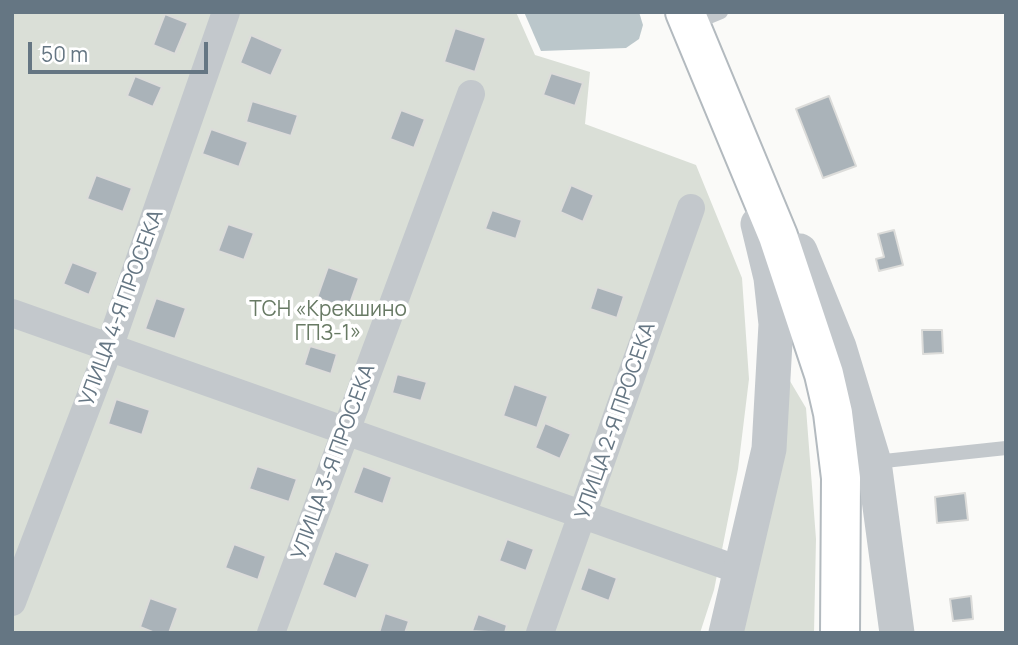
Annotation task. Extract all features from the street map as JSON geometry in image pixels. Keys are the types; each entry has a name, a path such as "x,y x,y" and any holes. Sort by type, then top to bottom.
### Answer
{"main road":[{"path":"699,17 718,92 787,261 813,336 833,414 842,507 840,633"}],"street":[{"name":"УЛИЦА 4-Я ПРОСЕКА","path":"12,602 109,348 226,12"},
{"path":"718,92 789,223 839,347 874,463 897,633"},
{"path":"718,92 766,253 776,324 769,449 743,571 726,633"},
{"name":"УЛИЦА 3-Я ПРОСЕКА","path":"271,633 471,94"},
{"name":"УЛИЦА 2-Я ПРОСЕКА","path":"540,633 691,208"},
{"path":"12,313 584,512 743,571"}],"lane":[{"path":"874,463 1006,448"}],"green space":[{"name":"ТСН «Крекшино ГПЗ-1»","path":"12,12 516,12 535,55 590,72 585,124 696,165 742,278 749,379 738,469 714,590 700,633 12,633"},
{"path":"790,381 806,408 816,539 814,633 730,633"}],"shaded area":[{"path":"524,12 639,12 643,25 639,39 626,48 541,51"}],"building":[{"path":"165,14 188,23 175,54 153,45"},
{"path":"455,28 486,38 475,72 444,62"},
{"path":"251,35 283,49 271,76 240,63"},
{"path":"551,73 583,83 575,106 543,95"},
{"path":"135,76 162,87 153,107 127,96"},
{"path":"829,96 856,166 823,178 796,109"},
{"path":"252,101 298,115 291,136 246,122"},
{"path":"401,110 425,119 414,148 390,139"},
{"path":"211,129 248,142 239,167 202,154"},
{"path":"96,175 132,188 123,212 87,199"},
{"path":"571,185 594,195 583,222 560,212"},
{"path":"492,210 522,220 516,239 485,229"},
{"path":"228,224 254,233 244,260 218,251"},
{"path":"894,230 903,265 879,271 876,259 884,257 878,234"},
{"path":"72,262 98,272 89,295 63,284"},
{"path":"328,267 359,278 348,309 317,298"},
{"path":"597,287 624,296 617,318 590,309"},
{"path":"156,298 186,308 175,339 145,329"},
{"path":"922,330 942,330 943,353 923,354"},
{"path":"310,346 337,354 331,374 304,365"},
{"path":"397,374 427,382 421,401 392,393"},
{"path":"514,384 548,396 537,428 503,416"},
{"path":"116,399 150,410 142,435 108,424"},
{"path":"545,423 571,434 560,459 535,448"},
{"path":"257,466 297,479 289,502 249,489"},
{"path":"363,466 392,477 383,504 353,493"},
{"path":"965,493 968,520 937,523 935,497"},
{"path":"507,539 534,549 526,571 499,561"},
{"path":"234,544 266,556 258,580 225,568"},
{"path":"335,551 370,564 356,599 322,585"},
{"path":"588,567 617,578 609,601 580,590"},
{"path":"971,596 973,619 953,621 950,599"},
{"path":"150,598 178,608 169,633 155,633 140,627"},
{"path":"385,613 409,621 405,633 379,633"},
{"path":"478,614 507,625 505,633 472,631"}]}
